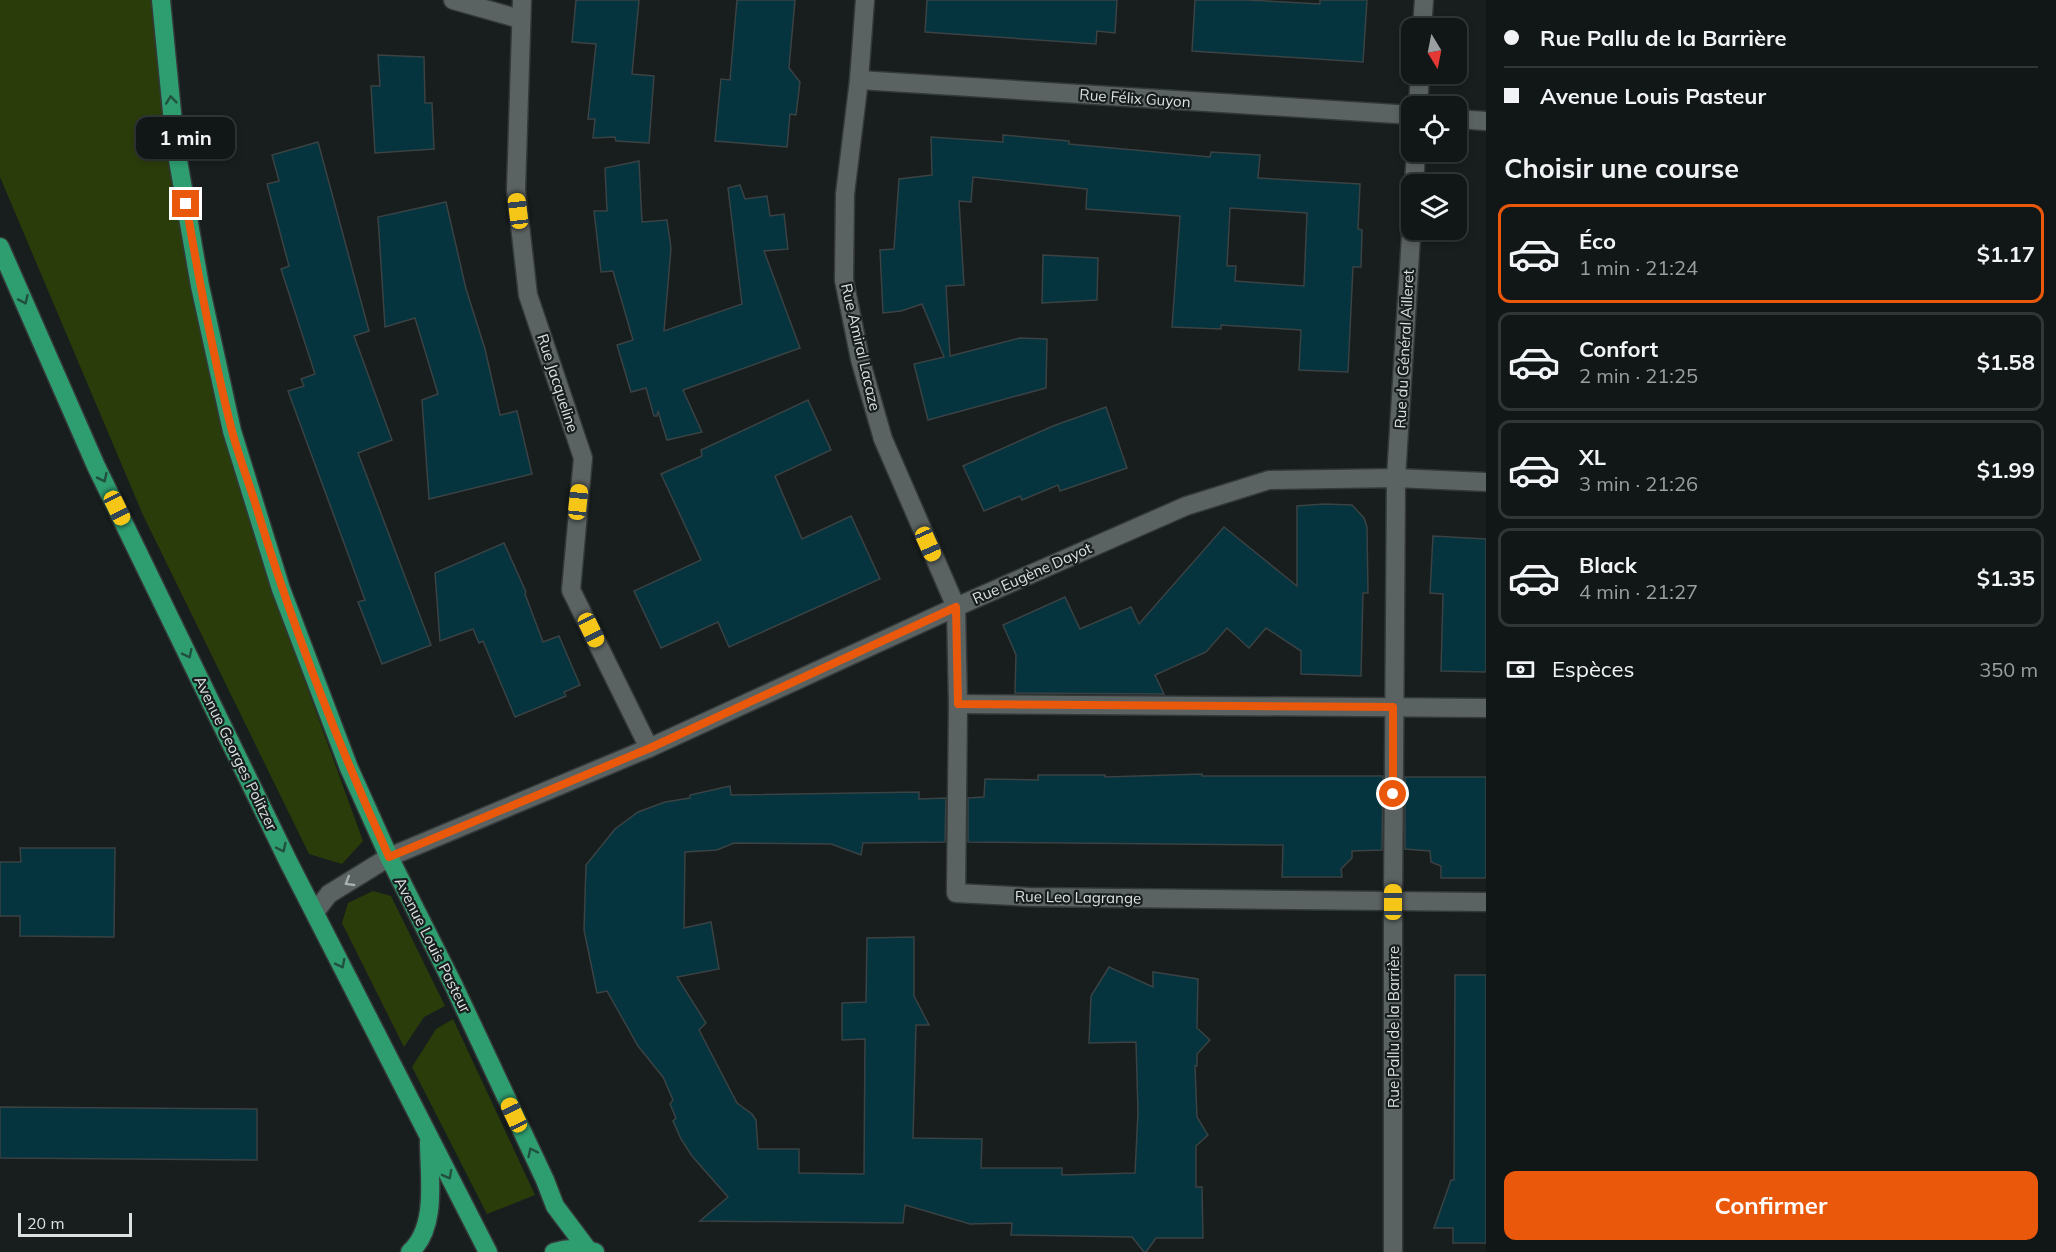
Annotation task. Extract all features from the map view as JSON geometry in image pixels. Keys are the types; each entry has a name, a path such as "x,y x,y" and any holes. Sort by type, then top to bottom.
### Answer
{"main road":[{"name":"Avenue Louis Pasteur","path":"161,0 175,142 200,285 232,431 282,589 349,768 389,857 453,984 555,1206 592,1251"},
{"name":"Avenue Georges Politzer","path":"0,247 96,466 315,912 488,1252"},
{"path":"410,1252 420,1243 429,1214 429,1140"},
{"path":"554,1252 562,1249 592,1251"}],"street":[{"path":"453,0 520,19"},
{"name":"Rue Jacqueline","path":"522,0 516,190 528,295 583,458 571,590 650,748"},
{"name":"Rue Amiral Lacaze","path":"865,0 859,80 845,194 844,280 860,359 883,439 956,607"},
{"path":"1423,18 1424,0"},
{"name":"Rue Félix Guyon","path":"859,80 1401,115"},
{"path":"1467,120 1486,121"},
{"name":"Rue du Général Ailleret","path":"1396,478 1411,240"},
{"name":"Rue Eugène Dayot","path":"315,912 328,894 389,857 650,748 956,607 1186,506 1269,480 1396,478 1486,482"},
{"name":"Rue Pallu de la Barrière","path":"1394,1252 1393,707 1396,478"},
{"name":"Rue Leo Lagrange","path":"956,607 958,704 956,892 1042,897 1486,902"},
{"path":"958,704 1486,708"}],"green space":[{"path":"0,0 151,0 166,149 192,290 274,596 363,841 342,864 309,854 143,515 0,177"},
{"path":"373,891 391,896 445,1006 424,1017 404,1047 342,923 348,903"},
{"path":"453,1019 535,1195 487,1214 412,1067 436,1029"}],"building":[{"path":"576,0 639,0 632,74 654,76 649,143 616,141 615,137 593,138 595,119 588,119 596,44 572,42"},
{"path":"737,0 795,0 789,68 800,82 796,115 790,114 787,147 715,141 721,79 730,80"},
{"path":"927,0 1117,0 1115,33 1097,31 1096,44 925,32"},
{"path":"1195,0 1320,4 1320,0 1367,0 1363,62 1192,51"},
{"path":"378,55 424,57 425,103 432,103 434,149 375,153 371,86 380,86"},
{"path":"1003,135 1069,141 1069,144 1210,157 1211,152 1260,155 1258,178 1360,184 1358,229 1362,230 1361,267 1353,267 1348,372 1299,370 1301,330 1221,325 1221,329 1172,327 1180,216 1086,209 1087,189 973,177 971,202 959,201 964,285 946,286 950,356 1020,338 1047,339 1046,388 928,420 914,364 944,357 922,304 901,311 883,313 880,250 894,249 899,179 932,175 931,137 1003,142","holes":["1230,208 1307,213 1304,286 1235,281 1236,266 1227,266"]},
{"path":"318,142 369,331 354,336 392,440 358,453 431,645 382,664 358,602 365,600 288,391 304,386 301,379 315,374 281,269 289,266 267,184 279,181 272,155"},
{"path":"639,161 642,222 667,220 671,248 664,331 742,304 728,188 740,185 745,199 767,196 770,216 784,214 788,249 764,251 800,348 683,390 702,432 667,440 658,411 657,416 654,416 646,388 631,392 617,345 633,340 613,271 601,272 594,211 607,211 605,168"},
{"path":"446,202 466,289 485,349 500,415 517,411 532,474 429,499 422,400 438,394 415,318 385,327 378,217"},
{"path":"1043,255 1098,258 1097,300 1042,303"},
{"path":"808,400 831,450 775,476 802,539 851,516 880,579 729,647 718,622 661,648 634,591 701,560 661,474 702,456 701,450"},
{"path":"1106,407 1127,468 1060,491 1058,485 1022,500 1020,496 984,511 963,466 1053,426"},
{"path":"1352,505 1364,518 1367,527 1368,593 1363,593 1361,676 1301,674 1301,651 1266,628 1249,648 1227,628 1206,652 1155,675 1164,694 1015,693 1016,655 1003,625 1065,597 1080,629 1131,607 1139,624 1224,527 1297,586 1297,506"},
{"path":"1433,536 1486,539 1486,672 1441,671 1443,594 1430,593"},
{"path":"504,543 526,592 543,642 559,636 580,685 564,692 566,696 515,717 483,641 479,643 473,629 440,641 435,573"},
{"path":"1202,774 1202,776 1383,776 1382,850 1352,851 1352,858 1341,869 1342,877 1282,877 1283,845 968,842 968,798 984,797 985,779 1038,780 1038,775 1105,775 1105,777"},
{"path":"1405,777 1486,777 1486,878 1441,878 1441,866 1431,862 1430,851 1405,849"},
{"path":"730,786 731,795 919,792 919,799 946,798 945,842 863,843 861,855 831,844 734,843 717,850 685,852 684,928 711,922 719,969 677,977 706,1023 699,1030 737,1103 752,1114 756,1120 758,1149 799,1149 799,1173 864,1174 865,1039 842,1040 842,1003 866,1002 867,938 914,937 914,996 929,1025 916,1025 913,1138 982,1139 981,1168 1062,1168 1062,1175 1135,1173 1138,1112 1136,1042 1089,1043 1091,996 1109,967 1153,987 1153,972 1198,979 1197,1028 1210,1040 1197,1054 1197,1066 1195,1066 1197,1117 1208,1135 1196,1146 1196,1187 1202,1187 1203,1238 1156,1238 1144,1252 1132,1237 1011,1235 1012,1223 970,1224 905,1205 903,1223 700,1221 728,1197 692,1156 681,1139 673,1121 676,1118 670,1104 673,1100 663,1077 638,1046 607,991 597,993 584,930 586,865 615,829 638,812 665,802 690,798 690,795"},
{"path":"20,848 115,848 114,937 20,936 20,916 0,916 0,862 21,862"},
{"path":"1455,975 1486,975 1486,1243 1453,1243 1453,1228 1434,1228 1451,1180 1454,1180"},
{"path":"0,1107 257,1109 257,1160 0,1158"}],"route":[{"path":"186,204 200,285 232,431 282,589 349,768 389,857 650,748 956,607 958,704 1393,707 1393,794"}]}
